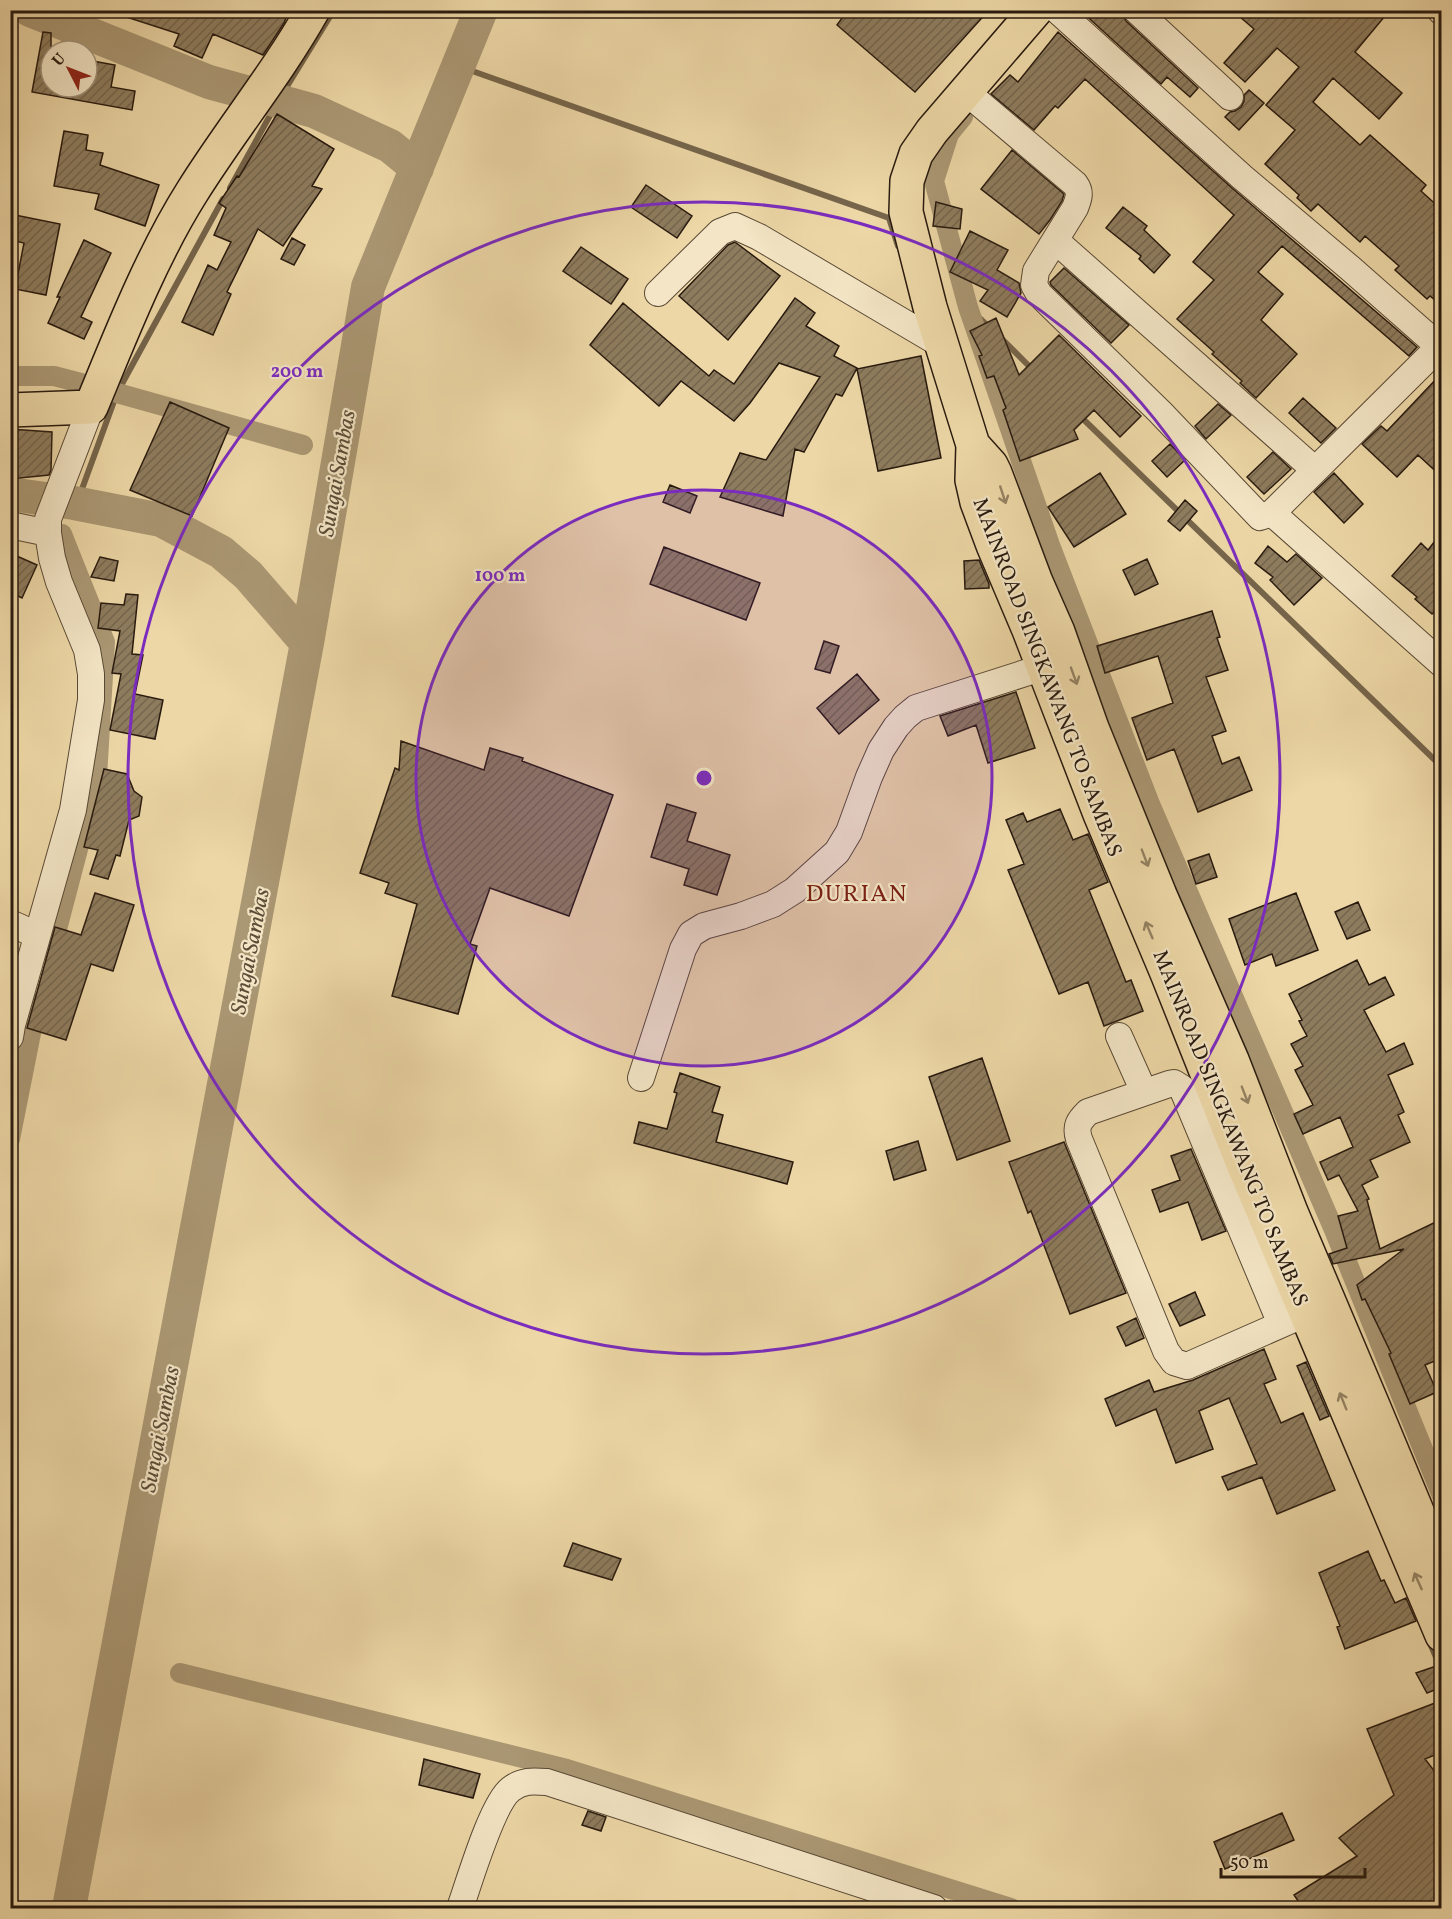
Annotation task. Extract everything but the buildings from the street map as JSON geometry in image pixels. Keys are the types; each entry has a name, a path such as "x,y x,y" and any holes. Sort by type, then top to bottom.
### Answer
{"highway":[{"path":"10,410 91,407 128,320 190,194 274,73 313,10"},
{"path":"973,445 930,307 906,212 907,181 916,154 932,131 1036,10"},
{"name":"MAINROAD SINGKAWANG TO SAMBAS","path":"973,445 972,480 977,502 1044,667 1100,814 1291,1212 1442,1571"},
{"name":"MAINROAD SINGKAWANG TO SAMBAS","path":"973,445 996,473 1036,582 1058,632 1092,728 1184,953 1218,1064 1217,1136 1294,1318 1364,1454 1442,1635"}],"street":[{"path":"965,91 1078,188 1079,198 1075,208 1036,271 1034,285 1039,294 1160,412 1253,511 1260,517 1272,513 1440,348 1242,177 1057,10"},
{"path":"1136,10 1230,97"},
{"path":"658,293 720,232 735,226 769,243 942,345"},
{"path":"1056,241 1315,470"},
{"path":"11,1029 73,810 91,700 92,674 87,650 59,582 52,558 48,526 91,407"},
{"path":"1272,513 1442,664"},
{"path":"10,525 48,526"},
{"path":"641,1078 683,949 691,934 704,926 773,904 795,890 837,852 849,832 881,750 896,727 916,708 1044,667"},
{"path":"10,923 37,935"},
{"path":"1119,1036 1144,1092"},
{"path":"1217,1136 1178,1084 1169,1084 1088,1112 1079,1121 1076,1130 1166,1351 1174,1362 1187,1366 1294,1318"},
{"path":"460,1908 501,1800 511,1789 527,1781 547,1782 934,1908"}],"waterway":[{"path":"30,10 209,82 314,111 390,146 417,168"},
{"path":"230,188 278,101 334,10"},
{"name":"Sungai Sambas","path":"69,1908 307,643 368,287 481,10"},
{"path":"458,66 889,218 898,246"},
{"path":"963,117 949,134 934,181 968,307 1050,545 1150,804 1334,1230 1442,1496"},
{"path":"82,489 117,393 223,199"},
{"path":"968,307 991,329"},
{"path":"1003,340 1034,371"},
{"path":"10,376 54,376 81,383"},
{"path":"117,393 303,445"},
{"path":"1080,416 1442,767"},
{"path":"10,494 74,503 161,520 221,552 248,575 307,643"},
{"path":"51,952 97,777 105,642 62,534"},
{"path":"10,1139 37,1003"},
{"path":"1429,1641 1442,1671"},
{"path":"180,1673 567,1769 1011,1908"}],"district":[{"name":"DURIAN","path":"857,893"}]}
